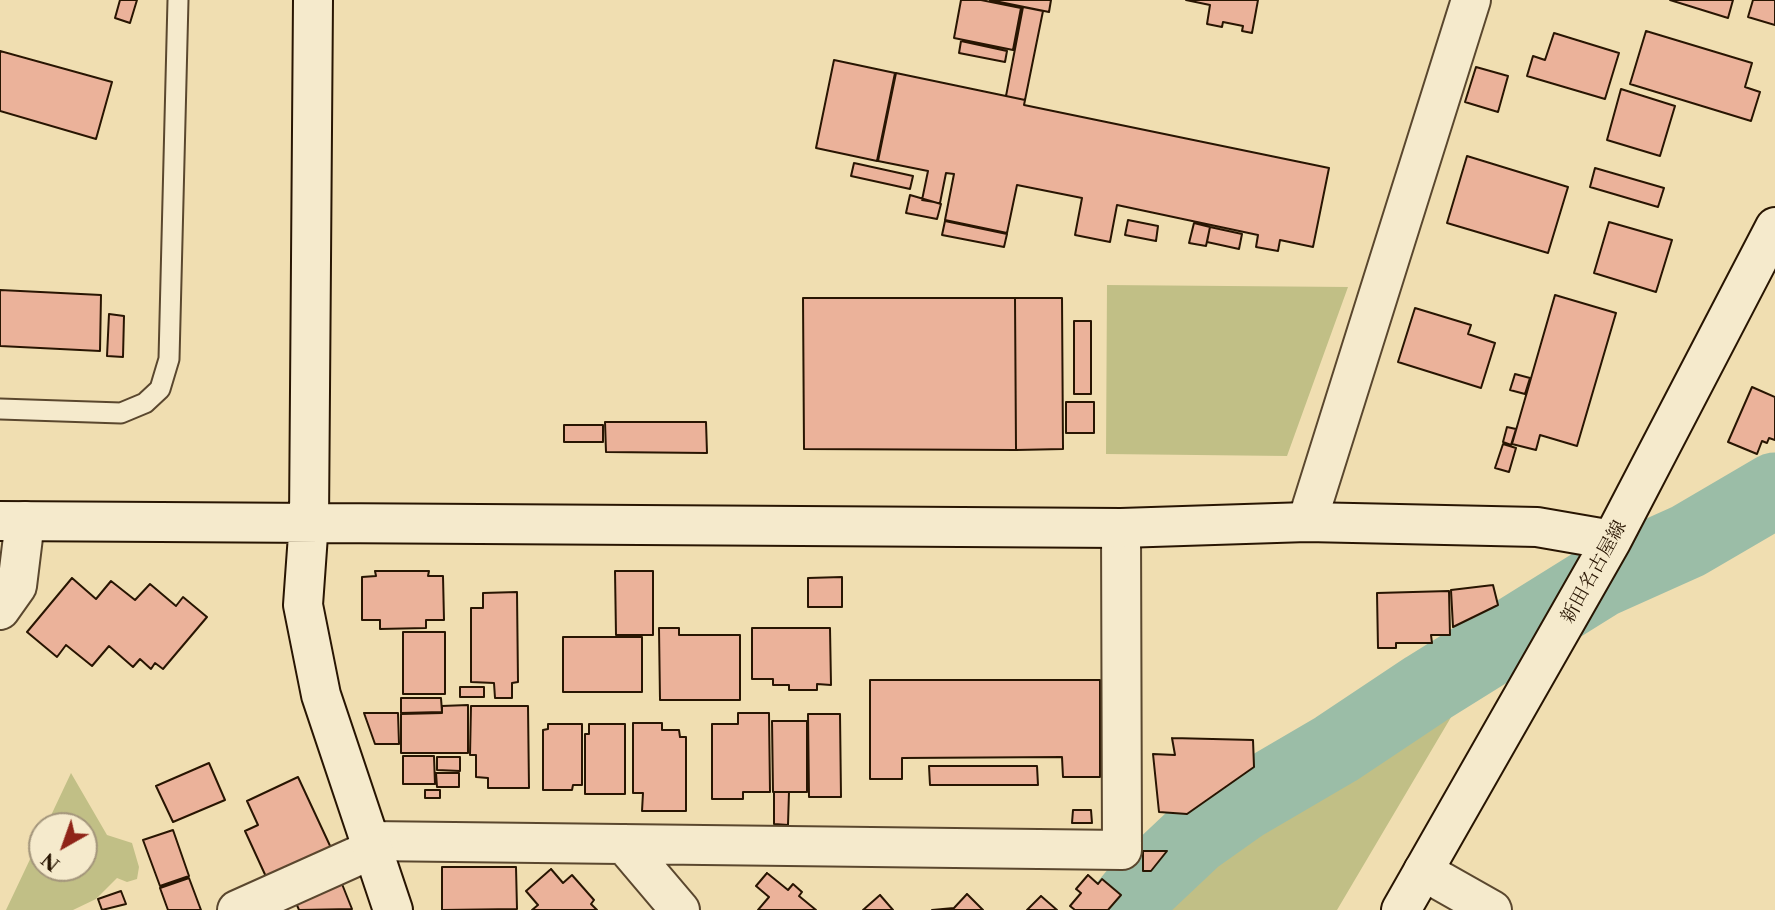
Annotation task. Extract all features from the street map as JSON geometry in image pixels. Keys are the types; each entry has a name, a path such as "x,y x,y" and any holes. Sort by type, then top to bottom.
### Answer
{"street":[{"path":"313,0 309,521 303,605 321,695 393,910"},
{"path":"1307,522 1471,0"},
{"name":"新田名古屋線","path":"1401,910 1608,547 1775,227"},
{"path":"0,610 17,586 13,521 1121,528 1307,522 1536,527 1608,547"},
{"path":"237,910 372,845 624,844 1122,850 1121,528"},
{"path":"624,844 680,910"},
{"path":"1423,871 1492,910"}],"lane":[{"path":"0,409 121,413 145,403 160,389 169,359 178,0"}],"shaded area":[{"path":"1107,285 1348,287 1287,456 1106,454"},
{"path":"1460,702 1337,910 1155,910 1193,864 1240,830 1440,704"},
{"path":"71,773 94,812 53,812"},
{"path":"98,820 107,835 132,843 139,867 137,879 127,882 117,878 96,899 73,910 6,910 28,864 28,882 98,882"}],"building":[{"path":"120,0 137,0 130,23 115,18"},
{"path":"961,0 981,0 1021,8 1013,50 954,38"},
{"path":"990,0 1051,0 1049,12"},
{"path":"1186,0 1258,0 1252,33 1242,31 1243,26 1223,22 1222,27 1207,24 1210,5"},
{"path":"1670,0 1733,0 1728,18"},
{"path":"1753,0 1775,0 1775,25 1748,17"},
{"path":"1023,7 1043,11 1025,100 1006,96"},
{"path":"1646,31 1752,63 1745,87 1760,92 1751,121 1630,84"},
{"path":"1554,33 1619,53 1605,99 1527,76 1533,56 1545,60"},
{"path":"961,41 1007,51 1005,62 959,53"},
{"path":"0,51 112,82 96,139 0,111"},
{"path":"834,60 895,73 877,161 816,148"},
{"path":"1476,67 1508,76 1498,112 1465,102"},
{"path":"896,73 1025,100 1024,105 1329,168 1313,247 1280,240 1278,251 1256,247 1258,235 1117,205 1110,242 1075,235 1082,198 1017,185 1007,233 945,220 954,174 946,173 940,203 922,200 928,171 878,161"},
{"path":"1621,89 1675,106 1660,156 1607,140"},
{"path":"1467,156 1568,187 1548,253 1447,223"},
{"path":"854,163 913,176 910,189 851,176"},
{"path":"1595,168 1664,188 1658,207 1590,187"},
{"path":"910,195 941,204 937,219 906,213"},
{"path":"1128,220 1158,226 1156,241 1125,235"},
{"path":"945,221 1007,234 1004,247 942,235"},
{"path":"1609,222 1672,240 1656,292 1594,273"},
{"path":"1194,223 1210,227 1206,246 1189,243"},
{"path":"1210,227 1242,234 1239,249 1207,242"},
{"path":"0,290 101,295 100,351 0,346"},
{"path":"1555,295 1616,313 1577,446 1540,435 1536,450 1512,444"},
{"path":"803,298 1015,298 1016,450 804,449"},
{"path":"1015,298 1062,298 1063,449 1016,450"},
{"path":"1415,308 1471,325 1468,334 1495,343 1481,388 1398,362"},
{"path":"109,314 124,316 123,357 107,356"},
{"path":"1074,321 1091,321 1091,394 1074,394"},
{"path":"1515,374 1530,378 1525,394 1510,390"},
{"path":"1752,387 1775,397 1775,440 1769,438 1767,443 1762,441 1757,454 1728,442"},
{"path":"1066,402 1094,402 1094,433 1066,433"},
{"path":"605,422 706,422 707,453 606,452"},
{"path":"564,425 603,425 603,442 564,442"},
{"path":"1507,427 1516,429 1511,445 1503,442"},
{"path":"1503,444 1516,448 1509,472 1495,468"},
{"path":"375,571 429,571 428,576 443,576 444,620 426,620 426,628 380,629 380,620 362,620 362,577 376,576"},
{"path":"615,571 653,571 653,635 616,635"},
{"path":"842,577 842,607 808,607 808,578"},
{"path":"72,578 96,599 111,581 135,600 150,584 176,606 183,597 207,617 163,669 155,663 151,669 140,659 133,667 109,646 92,666 66,645 57,657 27,632"},
{"path":"1493,585 1498,605 1453,627 1451,590"},
{"path":"1449,591 1450,635 1431,635 1432,643 1396,643 1396,648 1378,648 1377,593"},
{"path":"517,592 518,682 512,683 512,698 495,698 494,683 471,682 471,608 483,608 483,593"},
{"path":"659,628 679,628 679,635 740,635 740,700 660,700"},
{"path":"752,628 830,628 831,685 817,684 817,690 789,690 789,685 773,685 773,679 752,679"},
{"path":"403,632 445,632 445,694 403,694"},
{"path":"563,637 642,637 642,692 563,692"},
{"path":"870,680 1100,680 1100,777 1063,777 1062,757 902,758 902,779 870,779"},
{"path":"460,687 484,687 484,697 460,697"},
{"path":"401,698 441,698 442,712 401,713"},
{"path":"468,705 468,753 401,753 401,714 442,713 442,706"},
{"path":"471,706 528,706 529,788 488,788 488,778 476,777 476,755 470,755"},
{"path":"364,713 398,713 399,744 375,744"},
{"path":"738,713 769,713 770,792 743,792 743,799 712,799 712,724 738,724"},
{"path":"808,714 840,714 841,797 809,797"},
{"path":"772,721 807,721 807,792 773,792"},
{"path":"633,723 662,723 662,730 679,730 680,737 686,737 686,811 642,811 643,793 633,793"},
{"path":"548,724 582,724 582,785 573,785 572,790 543,790 543,730 548,729"},
{"path":"589,724 625,724 625,794 585,794 585,734 589,734"},
{"path":"1172,738 1253,740 1254,767 1187,814 1159,812 1153,754 1175,755"},
{"path":"403,756 434,756 435,784 403,784"},
{"path":"437,757 460,757 460,771 437,770"},
{"path":"209,763 225,800 173,822 156,786"},
{"path":"929,766 1037,766 1038,785 930,785"},
{"path":"436,773 459,773 459,787 437,787"},
{"path":"298,777 332,850 268,881 245,831 258,825 247,801"},
{"path":"425,790 440,790 440,798 425,798"},
{"path":"774,792 789,792 788,825 774,824"},
{"path":"1073,810 1091,810 1092,823 1072,823"},
{"path":"173,830 189,876 160,886 143,840"},
{"path":"1143,851 1167,851 1151,871 1143,871"},
{"path":"442,867 516,867 517,909 442,910"},
{"path":"551,869 563,883 572,875 594,900 591,904 597,910 532,910 538,905 526,891"},
{"path":"767,873 788,890 793,884 802,892 799,896 816,910 758,910 769,897 756,886"},
{"path":"1088,875 1098,884 1102,879 1121,895 1108,910 1075,910 1070,906 1081,893 1076,889"},
{"path":"189,878 201,910 168,910 160,888"},
{"path":"340,879 352,909 299,910 294,898"},
{"path":"121,891 126,904 102,910 98,899"},
{"path":"967,894 983,910 932,910 954,908"},
{"path":"880,895 893,910 863,910"},
{"path":"1041,896 1057,910 1027,910"}],"waterway":[{"path":"1123,910 1142,887 1194,838 1242,804 1336,749 1426,689 1601,580 1688,541 1775,490"}]}
